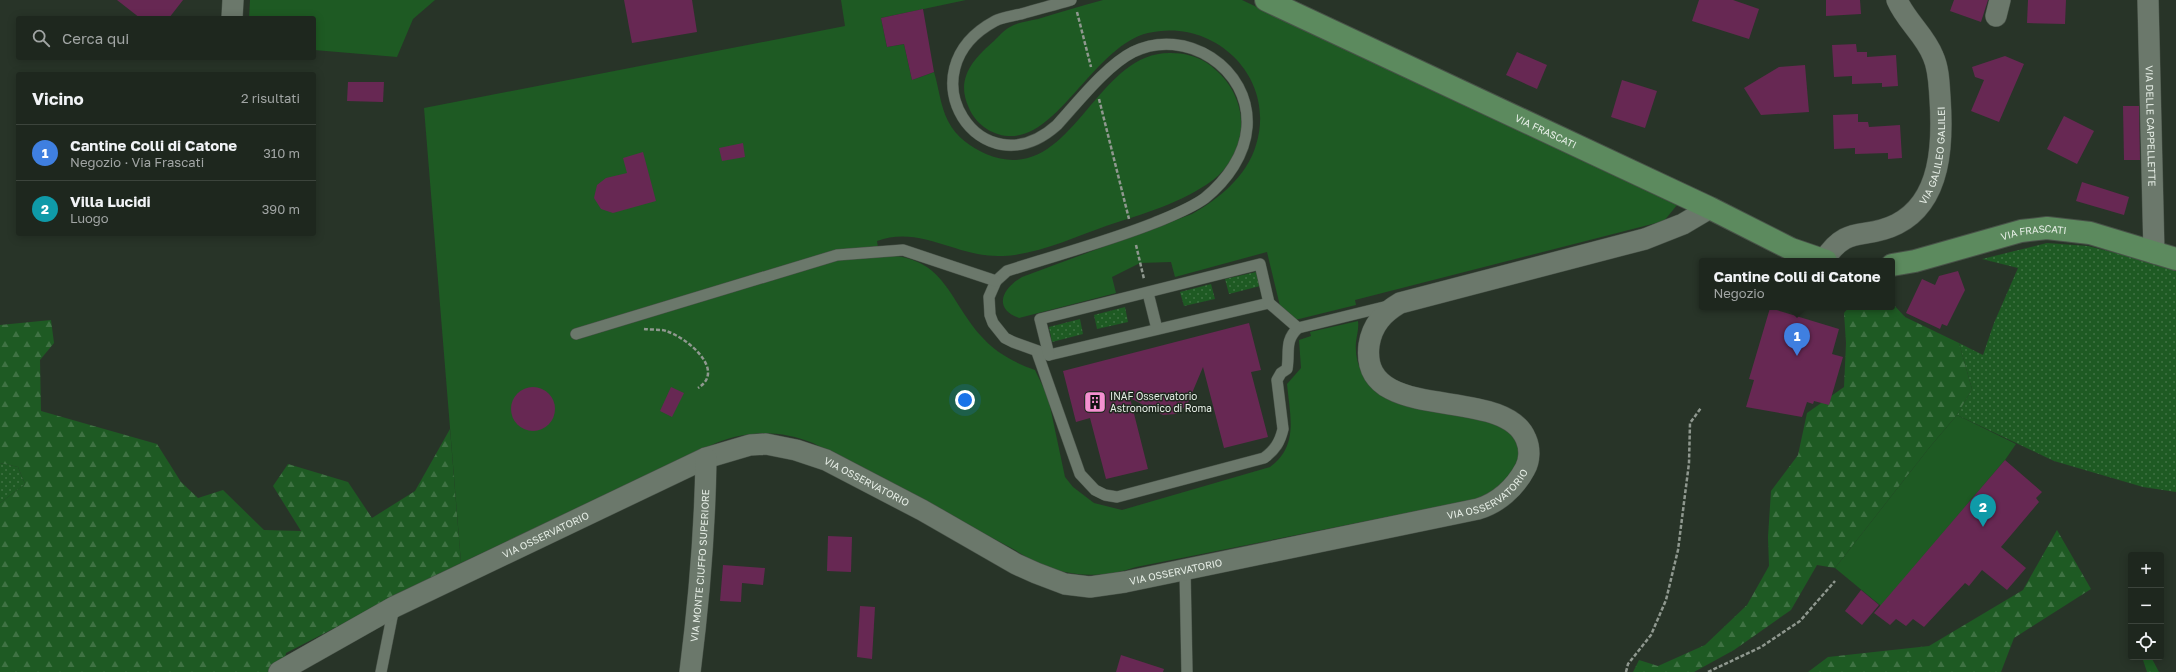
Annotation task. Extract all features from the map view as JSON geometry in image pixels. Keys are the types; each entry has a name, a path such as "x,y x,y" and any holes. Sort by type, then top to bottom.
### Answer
{"main road":[{"name":"VIA FRASCATI","path":"1266,0 1710,208 1782,245 1817,258"},
{"name":"VIA FRASCATI","path":"1895,264 1915,261 2021,231 2038,229 2079,231 2176,259"}],"street":[{"path":"232,16 233,0"},
{"name":"VIA GALILEO GALILEI","path":"1827,258 1842,239 1854,234 1892,226 1912,215 1927,193 1938,162 1942,128 1936,62 1927,43 1908,20 1897,0"},
{"name":"VIA DELLE CAPPELLETTE","path":"2148,0 2154,253"},
{"name":"VIA OSSERVATORIO","path":"279,672 394,607 706,458 750,445 781,446 811,454 922,510 1016,564 1065,584 1099,587 1478,509 1494,503 1513,486 1526,468 1529,452 1525,436 1514,423 1489,412 1400,393 1384,383 1373,371 1368,352 1373,330 1384,314 1400,303 1645,239 1679,226 1710,208"},
{"name":"VIA MONTE CIUFFO SUPERIORE","path":"690,672 699,593 705,506 706,458"}],"lane":[{"path":"1074,4 996,20 969,39 957,57 952,75 954,97 962,119 977,134 1004,145 1021,145 1031,143 1049,133 1113,66 1134,52 1158,44 1176,43 1194,47 1214,59 1231,76 1244,103 1247,118 1245,142 1236,162 1223,181 1204,199 1192,206 1132,231 1007,271 996,281 992,288 988,306 993,323 1005,338 1037,352 1049,355 1269,303"},
{"path":"576,334 837,255 903,250 996,281"},
{"path":"1049,355 1040,318 1148,293 1260,264 1269,303 1298,328"},
{"path":"1148,293 1157,329"},
{"path":"1037,352 1080,474 1095,490 1105,495 1117,497 1264,458 1270,454 1278,443 1283,429 1277,380 1281,373 1287,368 1288,343 1298,328 1400,303"},
{"path":"1185,570 1187,672"},
{"path":"381,672 394,607"}],"path":[{"path":"1074,4 1096,84 1148,293"},
{"path":"638,330 666,331 695,350 708,367 707,380 698,388"},
{"path":"1626,672 1628,664 1651,635 1666,600 1678,550 1689,463 1690,423 1701,408"},
{"path":"1708,672 1761,647 1800,620 1835,581"}],"green space":[{"path":"250,0 435,0 413,19 397,57 316,50 316,16 249,16"},
{"path":"841,0 966,0 881,18 887,47 904,44 912,80 934,72 943,109 951,127 964,141 986,154 1015,160 1040,153 1062,137 1121,73 1144,58 1171,53 1185,54 1194,57 1207,63 1215,69 1228,83 1233,92 1240,109 1241,129 1238,144 1232,158 1224,170 1213,180 1175,201 1053,246 1012,255 982,255 937,242 908,237 892,237 877,241 879,255 901,257 918,262 931,270 942,280 969,321 993,348 1006,357 1035,370 1048,397 1065,477 1073,487 1094,503 1122,510 1270,467 1279,459 1289,440 1291,419 1287,384 1301,368 1299,340 1311,336 1310,332 1358,321 1356,342 1357,358 1365,378 1375,389 1381,394 1493,416 1522,446 1515,476 1482,498 1136,567 1120,572 1089,575 1073,574 1058,570 1029,559 1015,550 813,443 789,436 764,433 740,436 716,443 461,563 424,108 845,26"},
{"path":"1103,0 1242,0 1677,205 1664,221 1355,300 1356,305 1295,320 1280,306 1267,252 1175,277 1171,262 1140,263 1112,277 1116,293 1019,318 1005,309 1003,304 1003,298 1006,292 1015,282 1022,277 1192,214 1222,194 1231,186 1246,167 1256,145 1260,120 1257,97 1249,76 1235,58 1217,44 1196,34 1173,30 1148,33 1129,41 1110,55 1060,109 1043,123 1026,133 1008,136 1002,135 990,131 975,119 965,98 965,79 973,62 986,48 1013,25"},
{"path":"2047,243 2088,246 2120,254 2126,253 2176,269 2176,492 2143,487 2054,461 1957,415 1972,389 1959,343 1983,355 1994,323 2018,268 1982,259"},
{"path":"1256,272 1260,286 1229,294 1225,279"},
{"path":"1211,284 1215,299 1184,306 1180,292"},
{"path":"1895,306 1905,317 1959,343 1972,389 1957,415 1929,448 1835,568 1817,565 1791,610 1734,650 1694,672 1633,672 1639,660 1658,666 1705,645 1747,605 1769,566 1768,537 1771,491 1798,455 1807,413 1844,387 1846,343 1844,313 1846,310 1895,310"},
{"path":"1125,307 1128,322 1097,329 1094,315"},
{"path":"1080,319 1083,334 1052,342 1049,327"},
{"path":"51,320 54,343 40,360 41,411 157,444 181,482 198,498 223,490 264,530 301,531 273,486 288,464 348,482 372,518 415,491 450,429 461,563 286,653 282,672 0,672 0,503 25,484 18,467 0,463 0,325"},
{"path":"1957,415 2016,444 2005,460 1881,606 1835,568 1929,448"},
{"path":"0,463 18,467 25,484 0,503"},
{"path":"2057,530 2091,589 2014,638 2001,672 1808,672 1828,657 1929,646 2023,590"},
{"path":"2143,660 2153,660 2159,672 2147,672"}],"building":[{"path":"117,0 183,0 171,16 137,16"},
{"path":"624,0 692,0 697,32 632,43"},
{"path":"1699,0 1733,0 1759,9 1749,39 1692,21"},
{"path":"1826,0 1860,0 1861,14 1826,16"},
{"path":"1954,0 1988,0 1981,22 1950,11"},
{"path":"2028,0 2066,0 2065,24 2027,23"},
{"path":"923,9 934,72 912,80 904,44 887,47 881,18"},
{"path":"1856,44 1857,52 1867,52 1867,57 1896,55 1898,86 1882,87 1882,83 1852,84 1852,76 1834,77 1832,45"},
{"path":"1517,52 1547,65 1537,89 1506,75"},
{"path":"2005,56 2024,64 1999,122 1971,111 1984,80 1975,77 1972,67"},
{"path":"1805,65 1809,112 1761,115 1744,88 1779,67"},
{"path":"1622,80 1657,91 1645,128 1611,117"},
{"path":"348,82 384,82 383,102 347,101"},
{"path":"2123,106 2139,106 2140,160 2124,160"},
{"path":"1858,114 1858,122 1868,122 1869,127 1900,125 1902,158 1888,159 1888,153 1855,154 1855,148 1834,149 1833,115"},
{"path":"2064,116 2094,131 2077,164 2047,149"},
{"path":"743,143 745,157 722,161 719,148"},
{"path":"643,152 656,201 613,213 601,209 594,198 597,185 606,178 627,173 623,158"},
{"path":"2082,182 2129,197 2124,215 2076,201"},
{"path":"1958,271 1965,290 1947,326 1942,324 1940,329 1906,313 1922,279 1935,285 1939,276"},
{"path":"1769,310 1777,310 1839,329 1832,354 1843,357 1829,405 1814,401 1813,404 1807,402 1802,417 1746,407 1754,380 1749,379"},
{"name":"INAF Osservatorio Astronomico di Roma","path":"1249,323 1261,370 1251,372 1268,437 1224,448 1203,367 1187,405 1176,414 1163,415 1130,398 1148,469 1106,479 1090,418 1076,422 1063,371"},
{"path":"533,387 545,391 551,397 555,409 551,421 545,427 533,431 521,427 515,421 511,409 515,397 521,391"},
{"path":"671,387 684,393 672,417 660,411"},
{"path":"2005,460 2042,492 2036,498 2039,502 2001,547 2026,568 2007,590 1982,570 1969,586 1965,583 1924,627 1913,619 1906,626 1896,619 1890,625 1874,613"},
{"path":"828,536 852,537 851,572 827,571"},
{"path":"723,565 765,568 763,585 742,583 741,602 720,601"},
{"path":"1861,590 1879,605 1862,625 1845,611"},
{"path":"860,606 875,607 872,659 857,657"},
{"path":"1121,655 1164,669 1163,672 1116,672"}],"place":[{"name":"Cantine Colli di Catone","path":"1797,356"},
{"name":"INAF Osservatorio Astronomico di Roma","path":"1095,402"},
{"name":"Villa Lucidi","path":"1983,527"}]}
